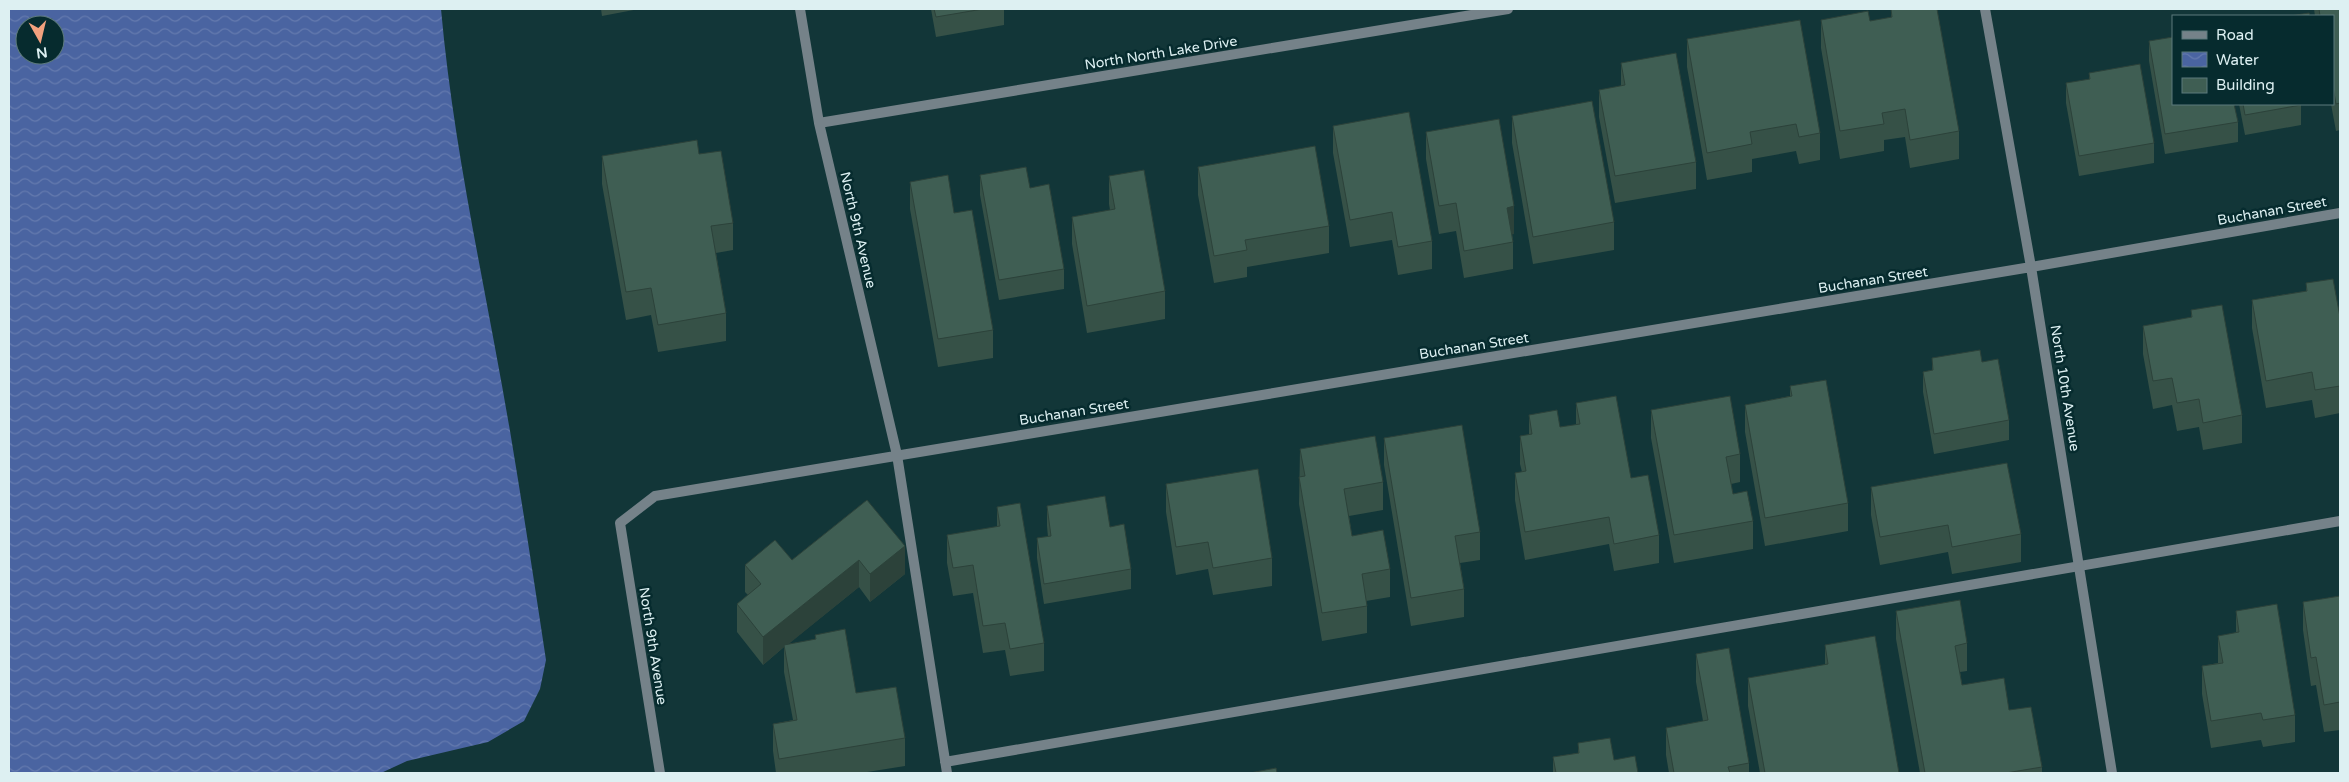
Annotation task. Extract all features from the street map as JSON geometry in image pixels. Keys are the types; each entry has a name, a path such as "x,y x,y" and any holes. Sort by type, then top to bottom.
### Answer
{"street":[{"name":"North 9th Avenue","path":"800,9 819,124 897,455 947,773"},
{"name":"North North Lake Drive","path":"819,124 1508,9"},
{"name":"North 10th Avenue","path":"1985,9 2031,267 2112,773"},
{"name":"Buchanan Street","path":"620,523 655,496 2031,267 2340,213"},
{"path":"945,762 2340,521"},
{"name":"North 9th Avenue","path":"620,523 660,773"}],"water":[{"path":"9,9 441,9 454,118 472,226 503,389 546,660 540,689 524,721 488,742 407,761 381,773 9,773"}],"building":[{"path":"934,9 983,9 936,17"},
{"path":"1891,9 1937,9 1959,131 1910,140 1905,109 1882,113 1884,124 1840,131 1821,20 1868,11 1870,21 1892,17"},
{"path":"2319,9 2340,9 2340,103 2336,104 2334,93 2334,15 2320,15"},
{"path":"1800,20 1820,133 1799,137 1796,124 1750,132 1752,144 1707,153 1687,39"},
{"path":"2172,37 2172,105 2234,105 2238,122 2165,134 2149,41"},
{"path":"1676,53 1696,162 1615,176 1599,90 1625,85 1621,63"},
{"path":"2140,64 2154,143 2079,156 2066,83 2090,79 2089,73"},
{"path":"1592,101 1614,222 1533,237 1512,116"},
{"path":"2243,105 2301,105 2245,115"},
{"path":"1409,112 1432,241 1398,247 1392,212 1350,220 1333,126"},
{"path":"1499,119 1514,206 1507,208 1513,242 1464,251 1456,203 1439,206 1426,132"},
{"path":"697,140 699,154 721,151 733,223 711,226 726,313 658,325 651,288 626,292 602,156"},
{"path":"1315,146 1329,226 1245,240 1247,250 1214,256 1198,167"},
{"path":"1026,167 1030,188 1049,184 1064,269 999,280 980,175"},
{"path":"1144,170 1165,291 1087,306 1072,217 1115,209 1109,176"},
{"path":"948,175 954,213 972,210 993,330 938,339 910,182"},
{"path":"2333,279 2340,317 2340,386 2315,390 2312,372 2266,381 2252,300 2307,291 2306,283"},
{"path":"2222,305 2242,415 2203,423 2199,399 2177,403 2172,378 2153,381 2143,326 2192,317 2191,310"},
{"path":"1980,350 1982,362 1998,359 2009,420 1934,434 1923,372 1933,370 1932,358"},
{"path":"1826,380 1848,503 1765,518 1745,405 1792,396 1790,386"},
{"path":"1616,396 1631,478 1648,475 1659,535 1614,544 1609,517 1525,532 1515,473 1526,471 1520,436 1532,434 1529,415 1557,410 1560,427 1580,424 1576,403"},
{"path":"1730,396 1740,454 1726,457 1733,494 1747,491 1753,521 1674,535 1651,410"},
{"path":"1462,425 1480,532 1455,536 1464,589 1411,598 1384,438"},
{"path":"1375,436 1383,482 1344,489 1352,536 1383,530 1390,569 1362,574 1367,606 1322,613 1299,477 1305,476 1300,449"},
{"path":"2007,463 2021,534 1952,547 1948,525 1880,537 1871,487"},
{"path":"1258,469 1272,558 1213,568 1208,542 1176,547 1166,484"},
{"path":"1105,496 1110,527 1124,524 1131,569 1044,584 1037,538 1051,536 1047,506"},
{"path":"867,500 905,546 870,574 859,560 763,637 737,604 761,584 745,565 775,540 792,560"},
{"path":"1020,503 1044,643 1010,649 1005,623 983,626 973,565 953,568 947,535 1000,526 997,507"},
{"path":"2340,596 2340,702 2324,705 2316,657 2311,658 2303,602"},
{"path":"1960,600 1967,643 1955,646 1962,685 2004,678 2009,710 2031,707 2042,767 2006,773 1925,773 1896,611"},
{"path":"2277,604 2295,715 2263,720 2261,713 2211,721 2202,666 2223,663 2218,636 2239,632 2236,611"},
{"path":"845,629 856,693 896,687 905,738 779,759 773,724 797,720 784,645 816,639 815,635"},
{"path":"1875,636 1899,773 1765,773 1748,678 1828,664 1825,645"},
{"path":"1729,648 1749,763 1728,767 1730,773 1674,773 1666,728 1708,720 1696,654"},
{"path":"1610,738 1614,760 1635,756 1638,773 1556,773 1553,757 1579,753 1578,743"},
{"path":"1276,768 1277,773 1250,773"}]}
